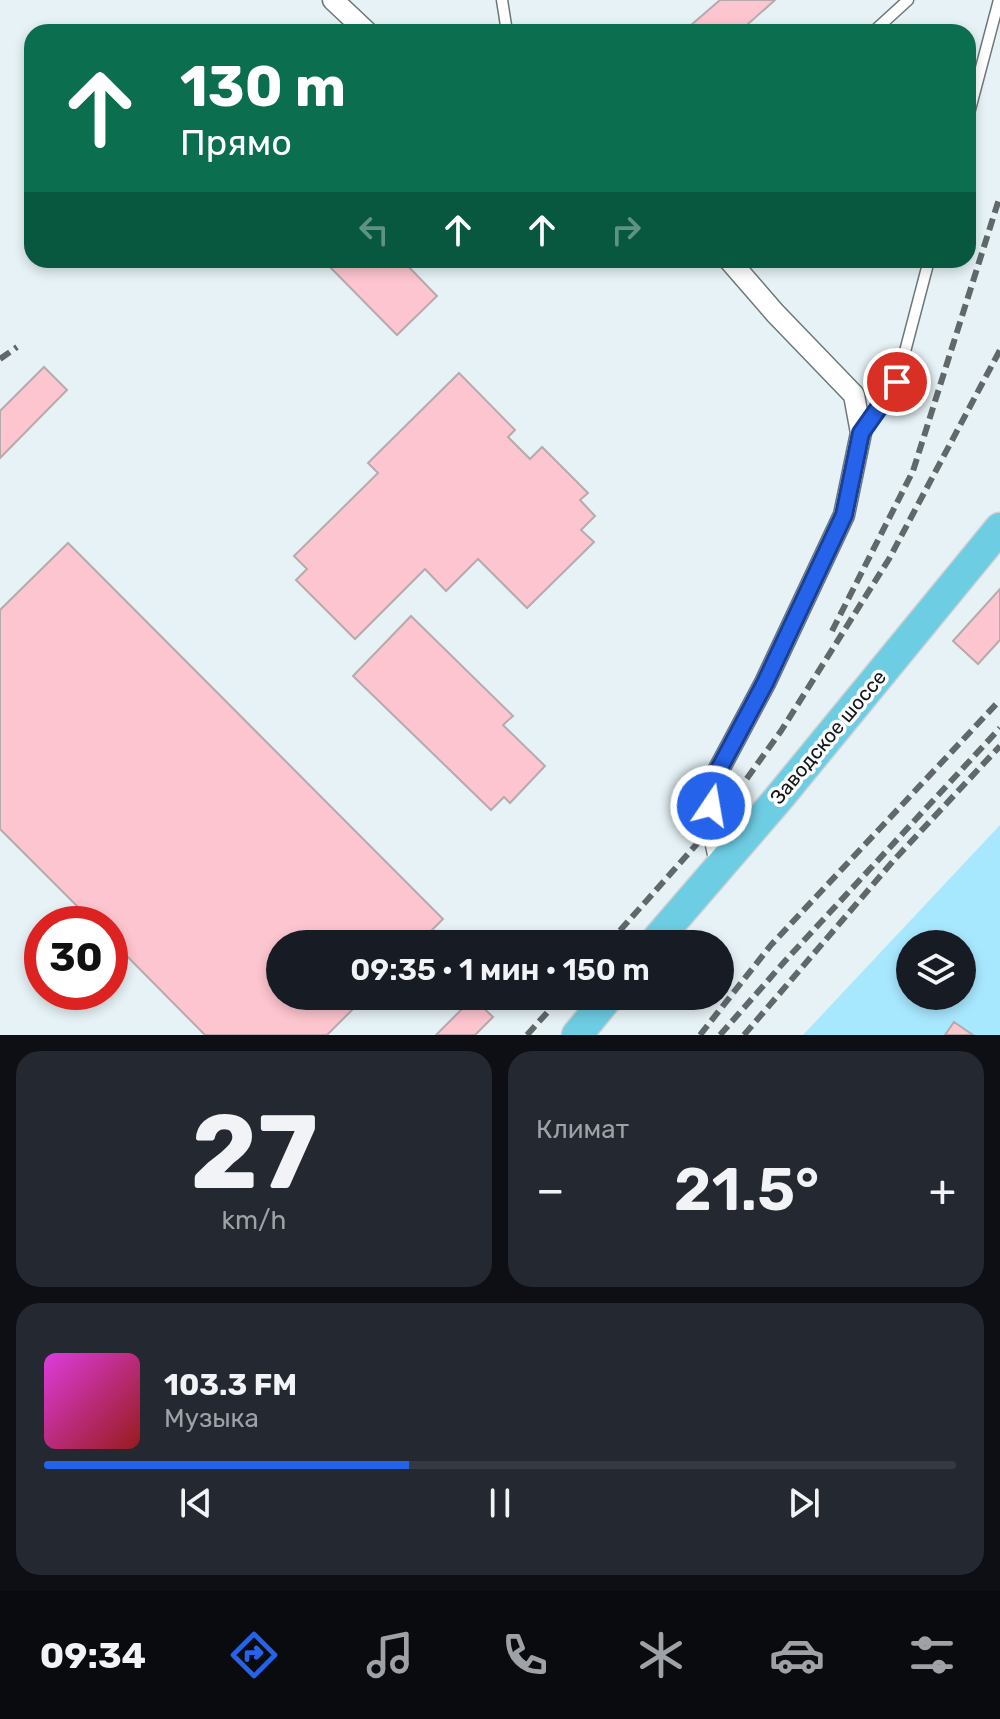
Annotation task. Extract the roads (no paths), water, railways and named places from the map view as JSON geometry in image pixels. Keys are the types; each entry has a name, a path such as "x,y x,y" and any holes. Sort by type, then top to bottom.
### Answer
{"main road":[{"name":"Заводское шоссе","path":"665,930 778,799 1000,528"},
{"path":"577,1035 598,1010"}],"street":[{"path":"333,0 358,24"},
{"path":"720,863 712,827 710,786 765,683 844,515 861,433 854,395 736,268"}],"lane":[{"path":"502,0 506,24"},
{"path":"882,24 908,0"},
{"path":"976,87 999,0"},
{"path":"861,433 897,382 927,268"}],"railway":[{"path":"832,631 913,471 1000,196"},
{"path":"0,359 17,347"},
{"path":"620,930 712,827 781,731 889,559 1000,350"},
{"path":"700,1035 771,945 1000,700"},
{"path":"720,1035 1000,728"},
{"path":"744,1035 894,860 1000,746"},
{"path":"527,1035 549,1010"}]}
